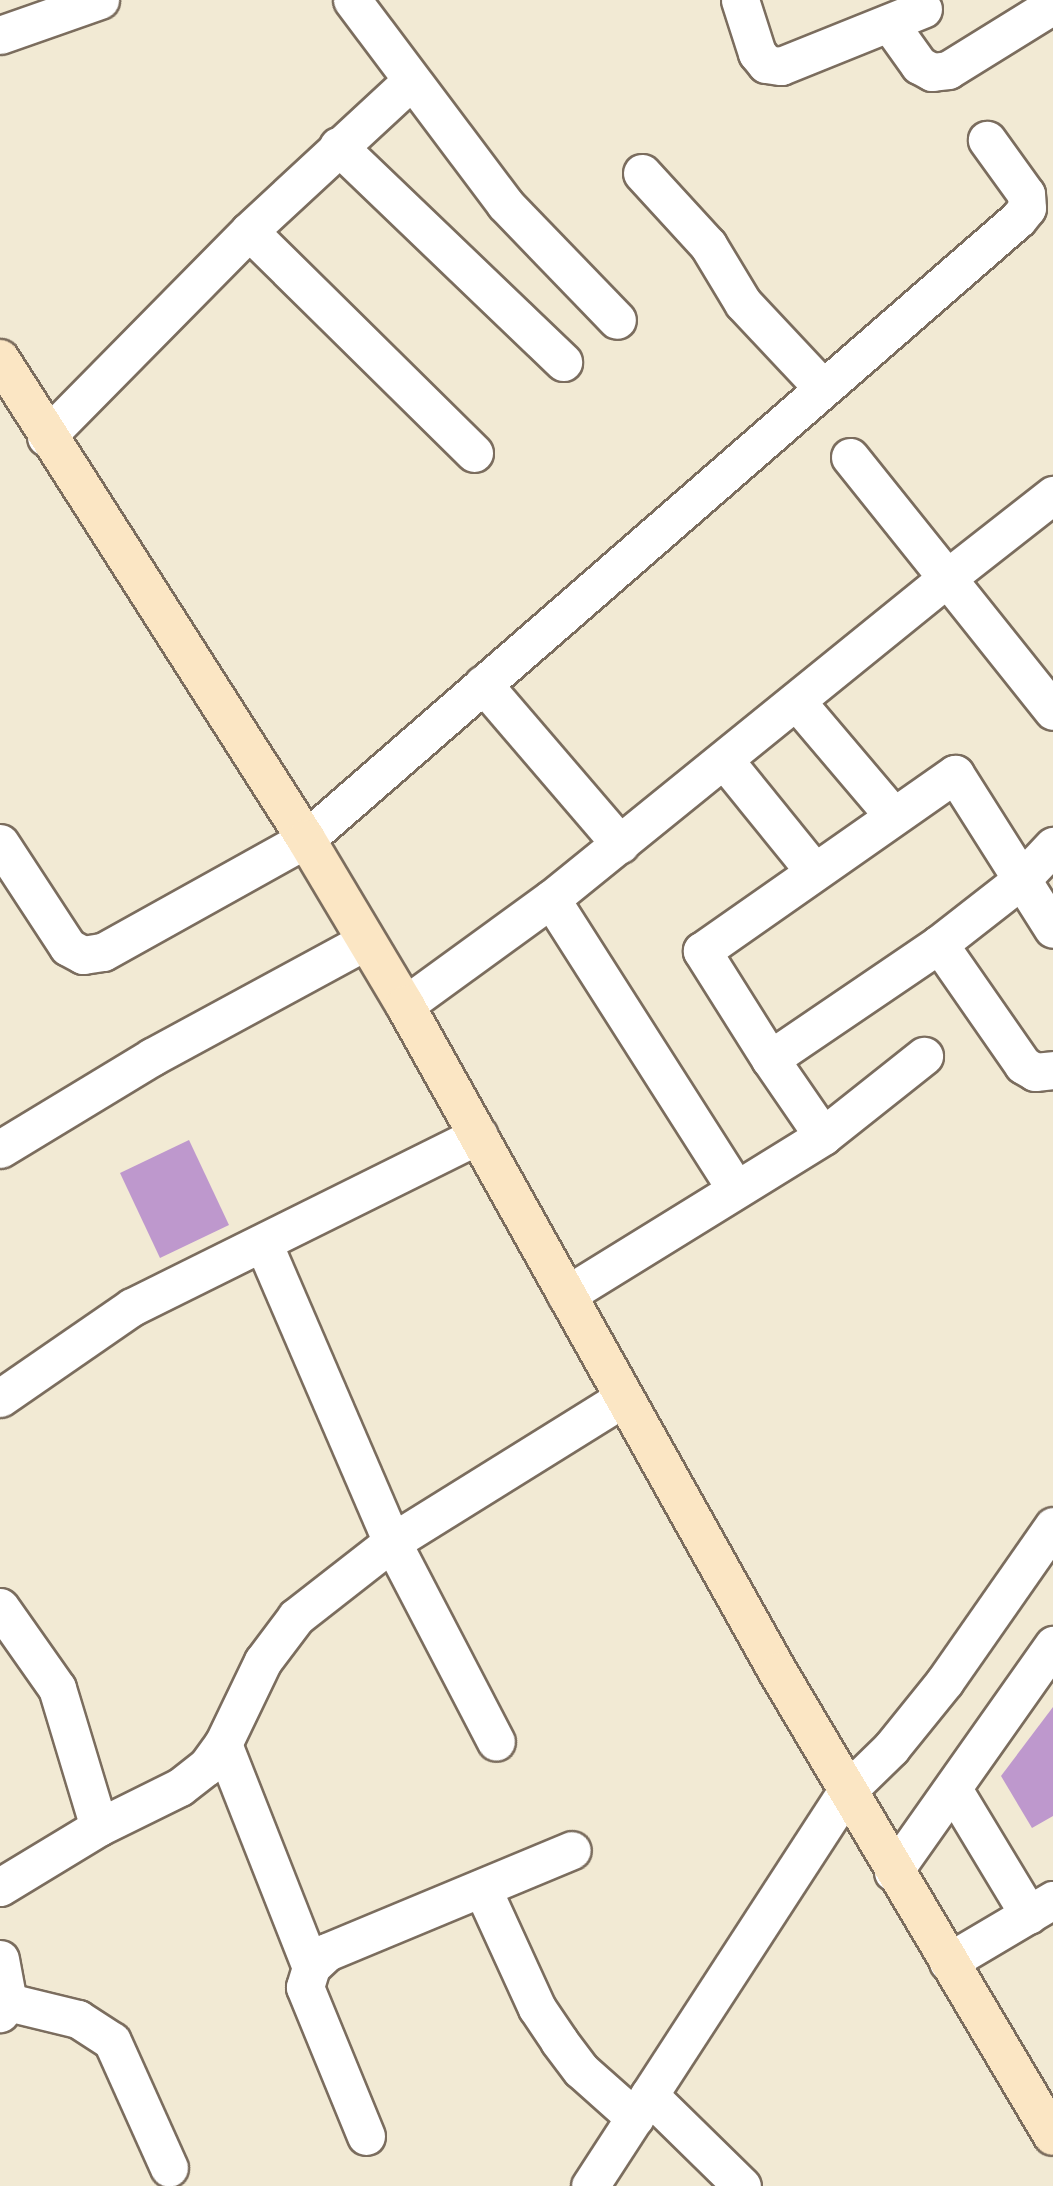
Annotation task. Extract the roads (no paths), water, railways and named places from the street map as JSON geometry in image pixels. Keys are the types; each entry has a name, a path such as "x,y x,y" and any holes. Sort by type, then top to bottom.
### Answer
{"main road":[{"path":"0,359 46,437 306,839 405,1005 623,1398 893,1872 1052,2132"}],"street":[{"path":"0,35 100,0"},
{"path":"352,0 409,83 505,204 617,320"},
{"path":"740,0 757,53 766,64 781,66 923,9"},
{"path":"889,23 919,65 932,72 948,70 1053,5"},
{"path":"46,437 249,231 409,83"},
{"path":"0,843 68,947 83,955 103,952 306,839 1027,208 1026,194 987,140"},
{"path":"338,146 563,362"},
{"path":"642,173 708,245 743,303 822,387"},
{"path":"249,231 474,453"},
{"path":"850,457 1053,711"},
{"path":"405,1005 551,899 1053,495"},
{"path":"483,684 620,844"},
{"path":"796,701 892,814"},
{"path":"725,761 814,871"},
{"path":"823,1136 770,1059 702,951 892,814 955,774 1053,929"},
{"path":"770,1059 939,944 1021,880 1053,846"},
{"path":"551,899 735,1188"},
{"path":"0,1149 152,1056 366,941"},
{"path":"939,944 1023,1065 1035,1072 1053,1070"},
{"path":"566,1295 823,1136 924,1056"},
{"path":"0,1398 132,1307 264,1245 479,1135"},
{"path":"264,1245 392,1542 496,1742"},
{"path":"0,1887 100,1827 180,1787 206,1767 223,1744 262,1661 296,1616 392,1542 623,1398"},
{"path":"590,2186 847,1791 891,1748 945,1681 1053,1526"},
{"path":"0,1606 57,1688 100,1827"},
{"path":"893,1872 1053,1645"},
{"path":"223,1744 311,1967"},
{"path":"948,1962 1041,1908 953,1789"},
{"path":"366,2136 305,1987 311,1967 327,1952 572,1850"},
{"path":"482,1888 552,2030 581,2070 642,2107 742,2186"},
{"path":"0,1959 4,2007 78,2019 112,2042 169,2168"}]}
